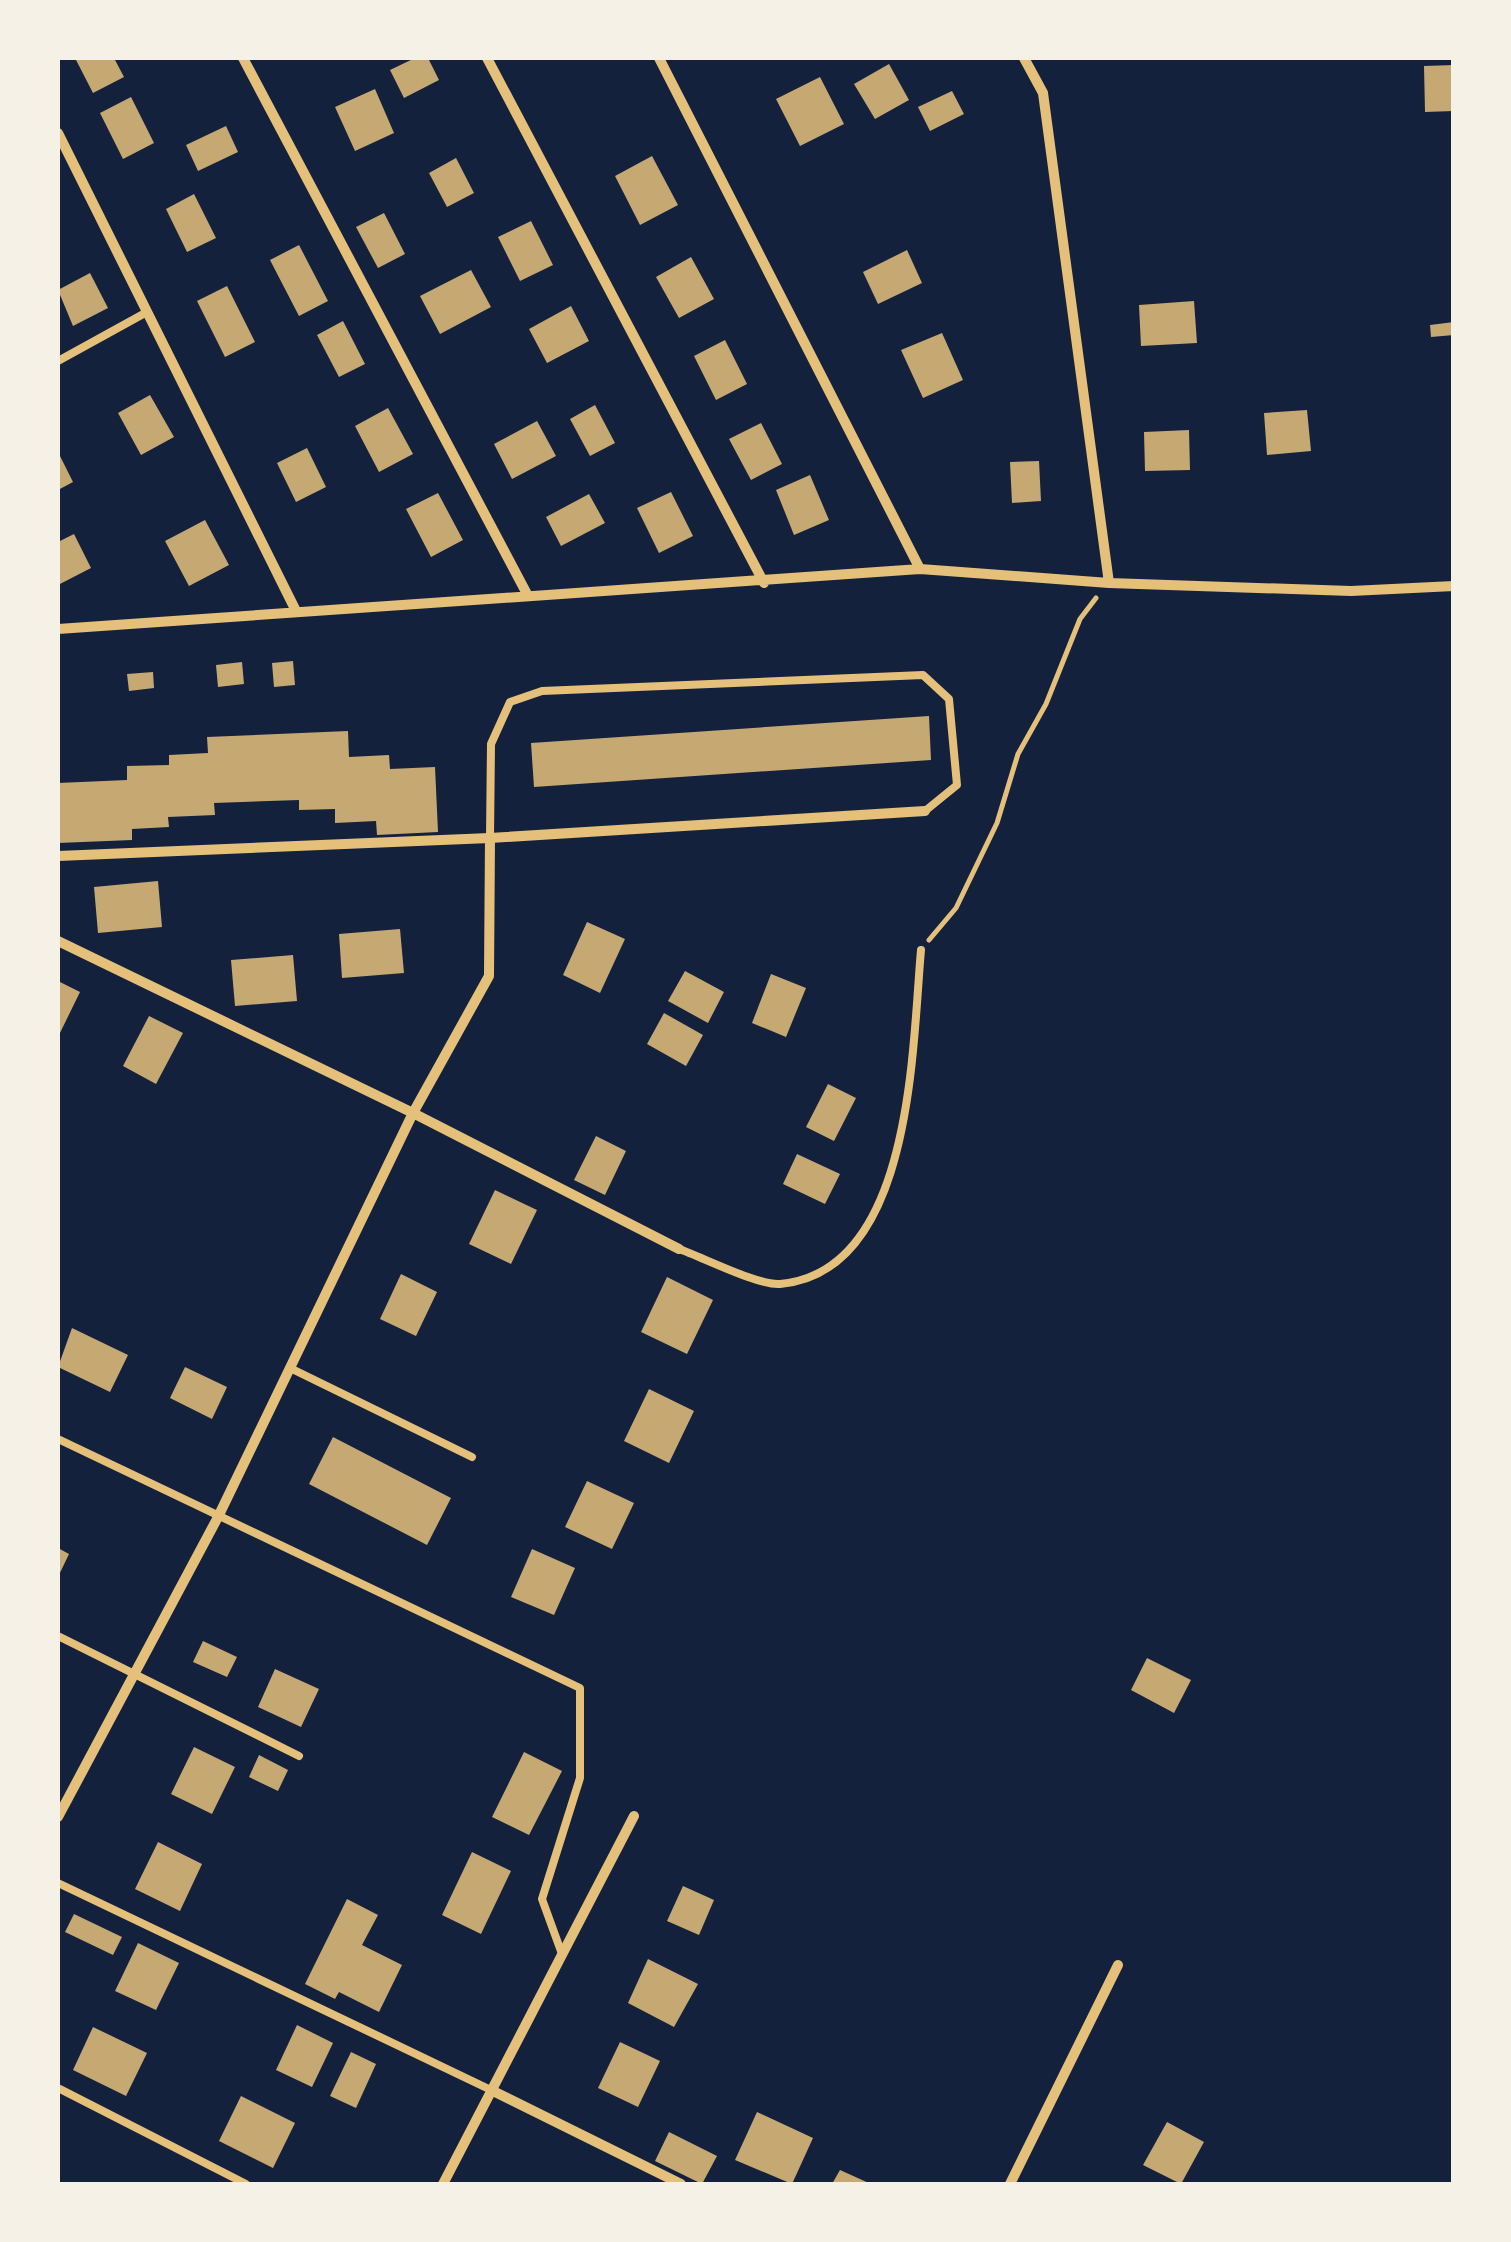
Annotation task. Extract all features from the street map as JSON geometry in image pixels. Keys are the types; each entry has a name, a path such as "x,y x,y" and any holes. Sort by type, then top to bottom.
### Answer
{"street":[{"path":"243,58 528,594"},
{"path":"487,58 764,583"},
{"path":"659,58 920,569"},
{"path":"1024,58 1042,93 1109,582"},
{"path":"58,133 296,612"},
{"path":"58,629 528,594 764,583 920,569 1109,582 1351,591 1454,586"},
{"path":"58,856 490,838 925,811"},
{"path":"58,1817 218,1517 413,1112 489,976 490,838"},
{"path":"58,941 413,1112 679,1249"},
{"path":"443,2184 634,1816"},
{"path":"1010,2184 1118,1965"},
{"path":"491,2090 681,2184"}],"lane":[{"path":"58,360 147,312"},
{"path":"490,838 491,744 510,702 542,691 923,675 950,699 957,785 925,811"},
{"path":"679,1249 777,1285 831,1270 882,1201 906,1122 921,950"},
{"path":"290,1368 472,1457"},
{"path":"58,1439 580,1688 580,1778 542,1899 562,1954"},
{"path":"58,1636 299,1756"},
{"path":"58,1883 491,2090"},
{"path":"58,2088 246,2184"}],"path":[{"path":"921,950 956,908 998,823 1018,754 1046,704 1080,619 1109,582"}],"building":[{"path":"75,58 114,58 124,77 93,93"},
{"path":"415,58 428,58 439,80 404,98 390,70"},
{"path":"889,64 909,100 875,119 854,84"},
{"path":"1454,65 1454,111 1425,112 1424,66"},
{"path":"820,77 844,124 800,146 776,99"},
{"path":"375,89 394,133 355,151 335,107"},
{"path":"952,91 964,114 930,131 918,107"},
{"path":"131,97 154,143 123,159 100,113"},
{"path":"226,126 238,152 198,171 186,145"},
{"path":"652,156 678,205 640,225 615,176"},
{"path":"456,158 474,193 447,207 429,173"},
{"path":"194,194 216,238 187,252 166,209"},
{"path":"384,213 405,254 378,268 356,227"},
{"path":"531,221 553,265 520,281 498,237"},
{"path":"299,245 328,301 299,316 270,260"},
{"path":"907,250 922,283 878,304 863,272"},
{"path":"691,257 714,299 679,318 656,277"},
{"path":"471,270 491,307 440,334 420,296"},
{"path":"90,273 108,308 73,326 58,290"},
{"path":"227,286 255,342 225,357 197,301"},
{"path":"1194,301 1197,343 1141,346 1139,305"},
{"path":"571,306 589,341 547,363 529,329"},
{"path":"343,321 365,364 339,377 317,335"},
{"path":"1454,322 1454,335 1431,337 1430,325"},
{"path":"942,333 963,380 923,398 901,350"},
{"path":"725,340 747,384 716,400 694,356"},
{"path":"150,395 174,437 141,455 118,413"},
{"path":"595,405 615,443 590,456 570,419"},
{"path":"388,408 413,454 379,472 355,426"},
{"path":"1307,410 1311,451 1267,455 1264,413"},
{"path":"537,421 556,456 512,479 494,444"},
{"path":"761,423 782,464 751,480 729,439"},
{"path":"1189,430 1190,470 1145,471 1144,432"},
{"path":"307,448 326,487 296,502 277,463"},
{"path":"58,452 73,482 58,490"},
{"path":"1039,461 1041,501 1012,503 1010,462"},
{"path":"810,475 829,520 794,535 776,490"},
{"path":"671,492 693,536 659,553 637,508"},
{"path":"438,493 463,540 431,557 406,509"},
{"path":"589,494 605,523 561,546 546,517"},
{"path":"205,520 229,565 189,586 165,541"},
{"path":"74,534 91,568 58,585 58,542"},
{"path":"293,661 295,685 274,687 272,663"},
{"path":"242,662 244,684 218,687 216,665"},
{"path":"153,672 154,688 129,691 127,674"},
{"path":"929,716 931,760 534,787 531,743"},
{"path":"348,731 349,757 389,755 390,769 435,767 438,832 377,835 376,821 335,823 335,809 299,810 299,800 214,803 215,815 168,817 169,827 132,829 132,840 58,843 58,783 127,780 127,766 169,765 169,755 208,753 207,737"},
{"path":"158,881 162,927 98,933 94,887"},
{"path":"587,922 625,939 600,993 563,975"},
{"path":"400,929 404,973 342,978 339,934"},
{"path":"293,955 297,1001 235,1006 231,960"},
{"path":"685,971 724,992 708,1023 668,1001"},
{"path":"771,974 806,988 786,1037 752,1023"},
{"path":"58,981 80,992 58,1037"},
{"path":"664,1013 703,1035 686,1066 647,1044"},
{"path":"149,1016 183,1033 156,1084 123,1066"},
{"path":"828,1084 856,1098 834,1141 806,1127"},
{"path":"596,1136 626,1151 605,1195 574,1180"},
{"path":"797,1154 840,1174 825,1204 783,1184"},
{"path":"495,1190 537,1210 511,1264 469,1244"},
{"path":"401,1274 437,1292 416,1336 380,1319"},
{"path":"667,1277 713,1300 687,1354 641,1332"},
{"path":"72,1328 128,1355 110,1392 58,1367"},
{"path":"185,1367 227,1387 212,1419 170,1398"},
{"path":"649,1389 694,1411 669,1463 624,1441"},
{"path":"333,1437 451,1498 427,1545 309,1484"},
{"path":"587,1481 634,1503 612,1549 565,1527"},
{"path":"58,1548 69,1554 58,1577"},
{"path":"532,1549 575,1568 554,1615 511,1597"},
{"path":"203,1641 237,1657 227,1677 193,1662"},
{"path":"1147,1658 1191,1680 1174,1713 1131,1690"},
{"path":"275,1669 319,1689 301,1727 258,1707"},
{"path":"194,1747 235,1767 212,1814 171,1794"},
{"path":"524,1752 562,1771 529,1835 492,1817"},
{"path":"259,1755 288,1770 278,1791 249,1777"},
{"path":"158,1842 202,1864 180,1911 135,1889"},
{"path":"472,1852 511,1871 481,1934 442,1915"},
{"path":"683,1886 714,1900 699,1935 667,1921"},
{"path":"347,1899 378,1915 362,1945 402,1965 379,2012 339,1992 335,1999 305,1984"},
{"path":"74,1914 122,1937 113,1955 65,1932"},
{"path":"138,1943 179,1963 156,2010 115,1991"},
{"path":"648,1959 698,1984 674,2027 628,2003"},
{"path":"297,2025 333,2043 312,2087 276,2070"},
{"path":"93,2027 147,2053 126,2096 73,2070"},
{"path":"620,2042 660,2061 638,2107 598,2088"},
{"path":"351,2052 376,2064 356,2108 330,2096"},
{"path":"241,2096 295,2123 273,2168 219,2141"},
{"path":"757,2112 813,2138 792,2184 735,2160"},
{"path":"1167,2122 1204,2142 1181,2184 1143,2165"},
{"path":"669,2132 717,2156 702,2184 655,2161"},
{"path":"840,2170 871,2184 832,2184"}]}
